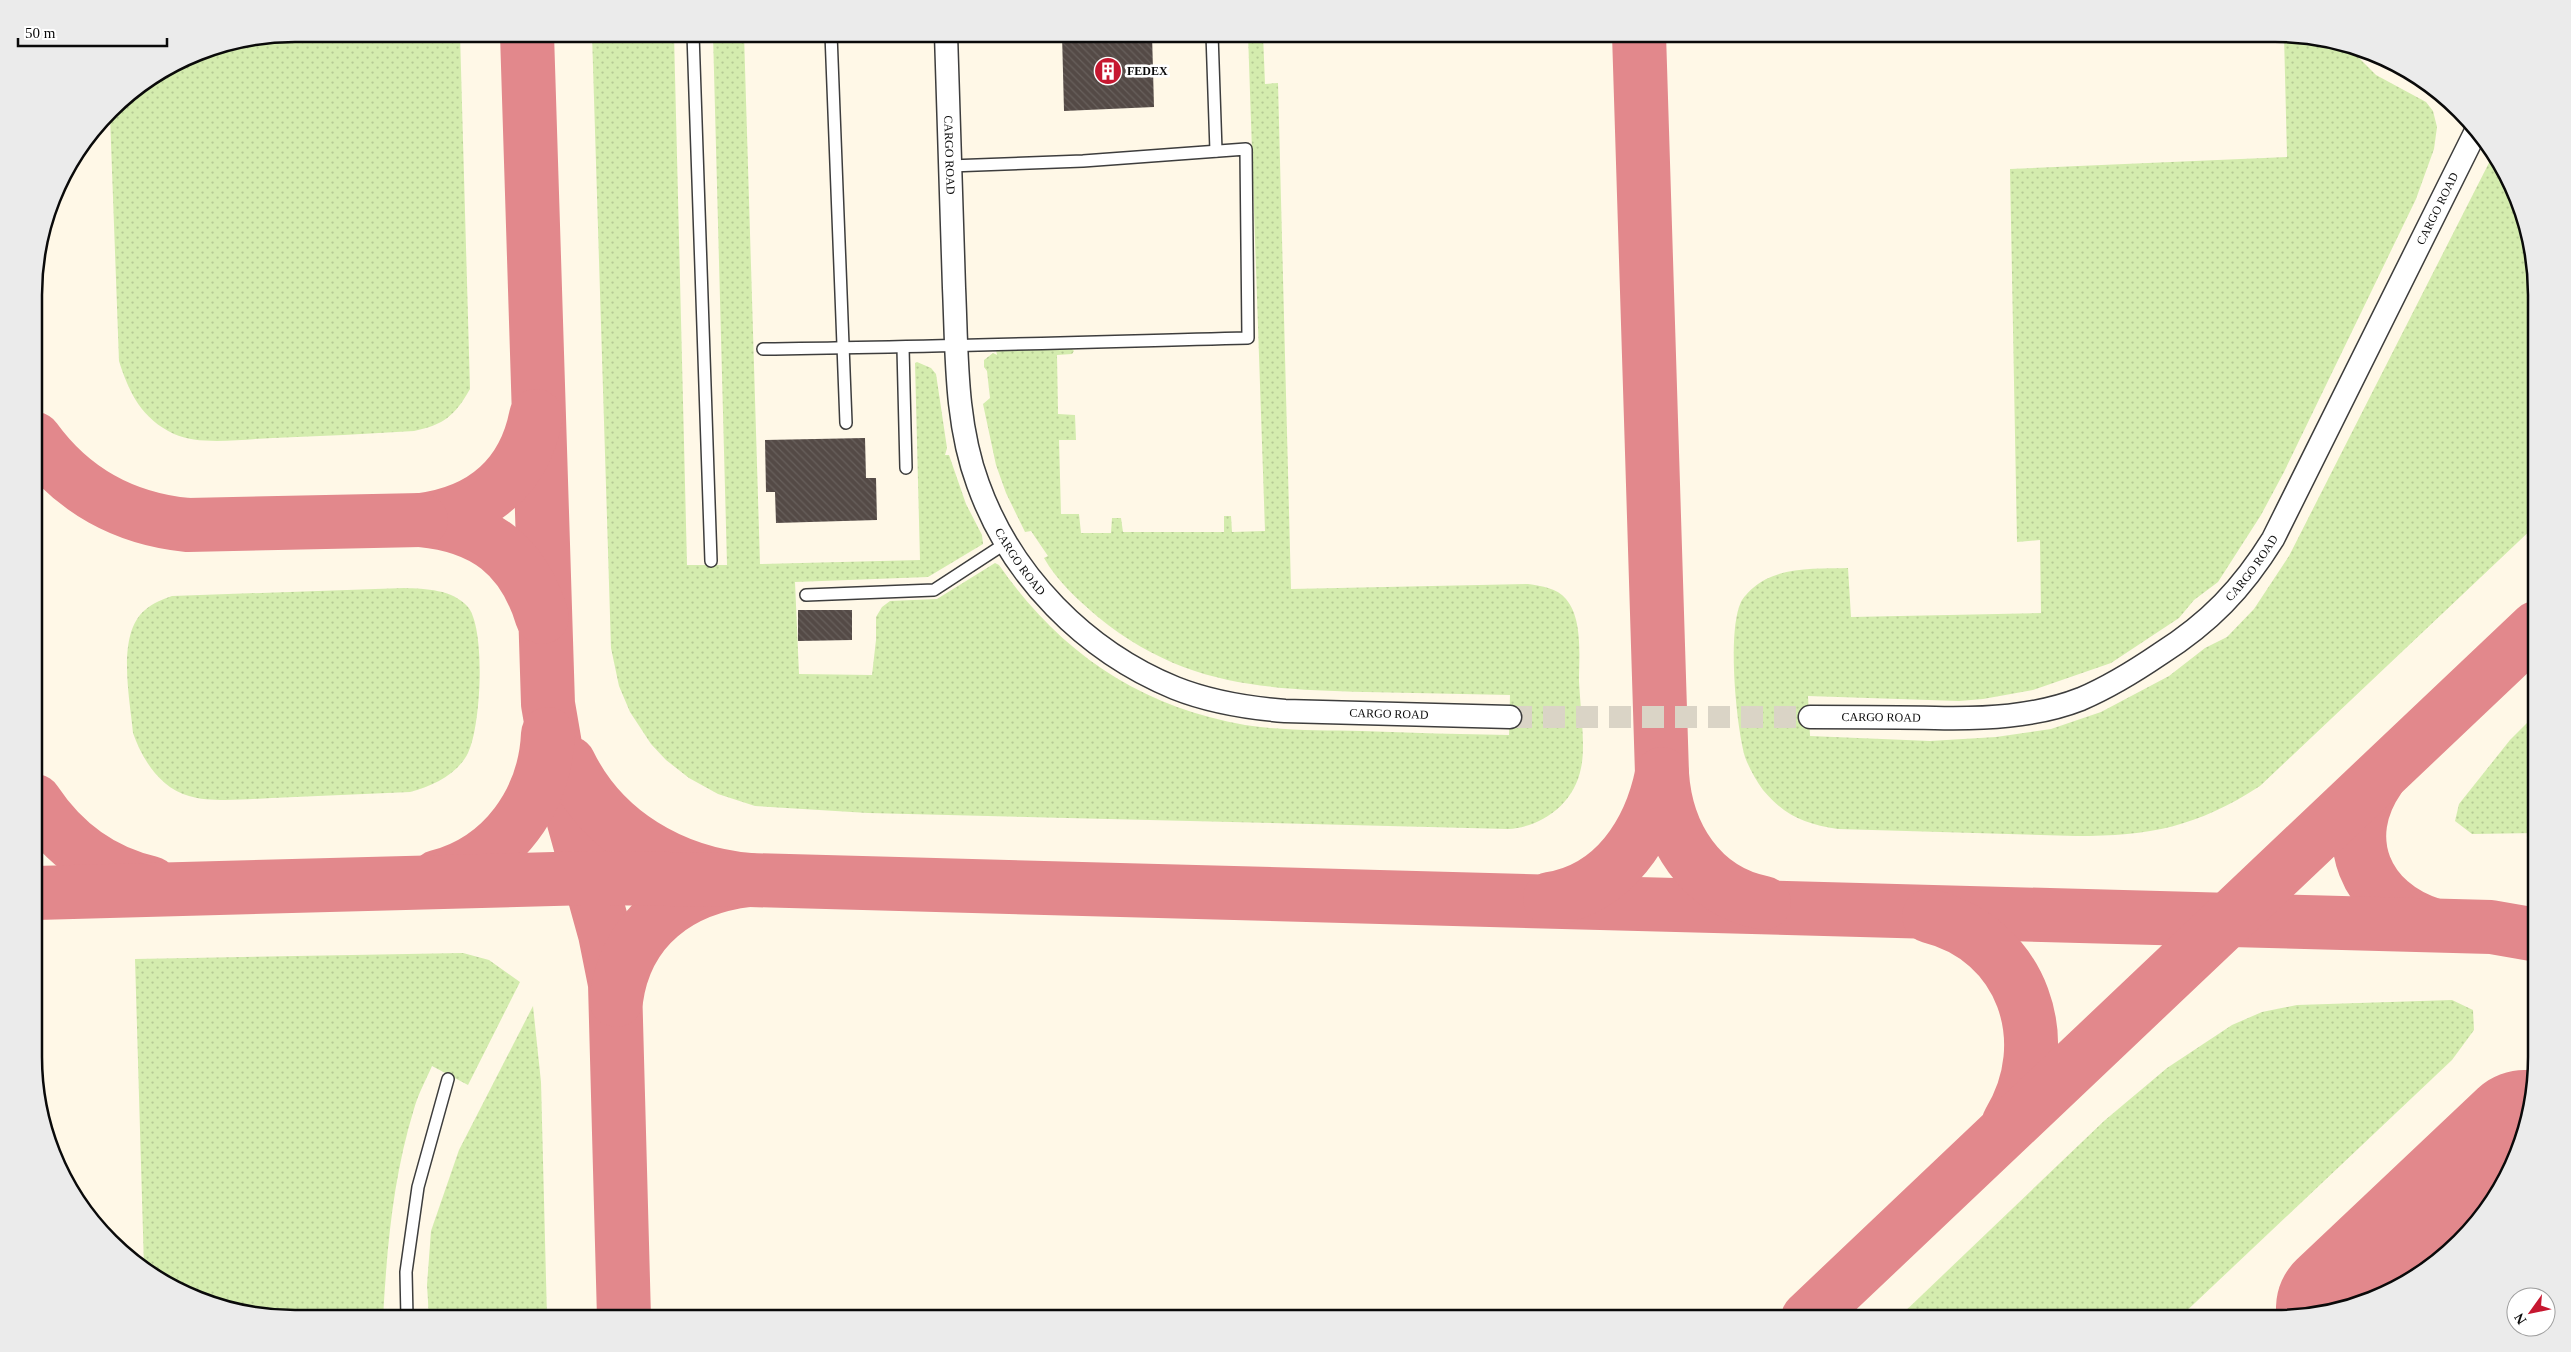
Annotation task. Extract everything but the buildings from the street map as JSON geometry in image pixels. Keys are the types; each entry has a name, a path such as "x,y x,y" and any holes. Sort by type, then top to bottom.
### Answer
{"street":[{"name":"CARGO ROAD","path":"946,42 956,347 962,419 971,457 984,498 1006,544 1021,568 1046,597 1078,629 1121,660 1177,689 1250,708 1284,712 1510,717"},
{"name":"CARGO ROAD","path":"1810,717 1966,719 1994,717 2054,707 2080,699 2138,668 2205,622 2241,587 2272,540 2473,138"}],"lane":[{"path":"693,42 711,561"},
{"path":"831,42 846,423"},
{"path":"1212,42 1216,151"},
{"path":"763,349 956,347 1024,343 1248,338 1246,149 1093,161 950,166"},
{"path":"903,348 906,468"},
{"path":"806,595 934,590 1006,544"},
{"path":"407,1310 406,1272 418,1187 448,1079"}],"green space":[{"path":"296,42 460,42 470,389 453,413 433,426 414,431 222,441 196,440 174,434 153,421 145,413 127,384 119,361 110,124 129,105 169,76 214,56 246,47"},
{"path":"592,42 674,42 687,565 727,565 713,42 744,42 760,564 920,560 915,363 917,362 931,368 936,374 947,448 945,455 949,455 966,504 982,535 983,544 928,577 795,582 799,674 872,675 876,640 876,617 882,607 890,601 937,599 995,563 999,565 1022,596 1048,624 1076,649 1105,671 1171,705 1207,717 1245,725 1274,728 1509,735 1510,695 1292,689 1225,679 1193,670 1161,657 1130,640 1098,617 1062,582 1044,558 1048,556 1031,531 1025,532 1006,493 996,465 983,404 990,398 984,360 993,353 997,355 996,350 1071,348 1074,351 1072,354 1057,355 1058,414 1075,415 1076,440 1059,440 1061,514 1079,514 1081,533 1111,533 1112,518 1121,518 1123,532 1224,532 1224,516 1231,516 1232,532 1265,531 1248,42 1263,42 1265,84 1278,83 1291,589 1528,584 1549,588 1558,592 1571,607 1578,627 1583,748 1581,768 1571,792 1564,803 1555,811 1533,824 1508,829 868,813 755,806 718,794 689,778 666,760 651,744 630,712 619,686 611,648"},
{"path":"2284,43 2325,47 2357,56 2376,75 2426,102 2433,111 2437,127 2434,149 2416,199 2284,472 2261,515 2218,582 2194,600 2179,618 2111,663 2033,690 1983,699 1959,701 1808,696 1810,736 1930,741 1996,737 2051,729 2101,712 2169,676 2205,648 2227,637 2254,609 2289,556 2490,161 2515,214 2524,246 2528,279 2528,533 2260,786 2237,800 2194,820 2150,831 2103,836 1838,829 1806,821 1779,806 1763,790 1745,757 1736,702 1734,634 1741,602 1753,588 1763,581 1786,572 1848,568 1851,617 2041,613 2040,540 2017,542 2010,169 2287,157"},
{"path":"404,588 447,593 462,601 468,607 474,619 480,678 476,722 468,753 457,768 443,779 410,792 219,800 189,796 169,786 154,771 141,753 133,733 128,685 128,650 130,635 136,621 151,605 172,596"},
{"path":"2528,722 2528,833 2472,834 2455,821 2459,804 2510,740"},
{"path":"463,953 489,960 520,982 468,1085 432,1066 418,1098 407,1135 396,1186 389,1239 384,1310 296,1310 246,1305 199,1290 169,1276 144,1258 135,959"},
{"path":"2452,1000 2473,1010 2474,1030 2452,1060 2187,1310 1906,1310 2104,1121 2167,1068 2232,1025 2262,1012 2297,1005"},
{"path":"533,1006 541,1082 547,1310 429,1310 427,1285 431,1231 459,1150"}],"taxiway":[{"path":"527,42 548,704 559,768 605,934 615,984 624,1310"},
{"path":"1639,42 1662,774"},
{"path":"536,416 522,457 497,488 481,500 463,509 443,516 421,520 444,523 464,529 482,537 498,548 512,561 524,577 534,595 542,617"},
{"path":"42,447 66,473 102,499 122,509 165,522 188,525 421,520"},
{"path":"1816,1310 2528,636"},
{"path":"437,877 461,869 482,857 500,842 516,824 529,804 539,782 545,759 548,734"},
{"path":"569,763 583,788 601,810 621,829 643,845 694,869 721,876 749,880 724,884 701,892 679,902 660,916 644,932 631,952 622,974 616,1000"},
{"path":"1550,899 1573,893 1593,884 1626,855 1648,817 1662,774 1671,818 1679,838 1690,856 1705,873 1722,886 1741,896 1764,903"},
{"path":"2379,778 2366,801 2360,823 2360,845 2365,866 2375,885 2390,902 2409,915 2433,925"},
{"path":"42,811 58,830 85,854 116,871 151,883"},
{"path":"42,893 590,878 749,880 2491,927 2528,933"},
{"path":"1929,916 1961,928 1988,947 2009,970 2023,998 2030,1028 2030,1059 2023,1091 2009,1122"},
{"path":"2497,1161 2510,1151"}],"runway":[{"path":"2355,1297 2510,1150"}],"tunnel":[{"path":"1510,717 1810,717"}],"place":[{"name":"FEDEX","path":"1108,71"}]}
